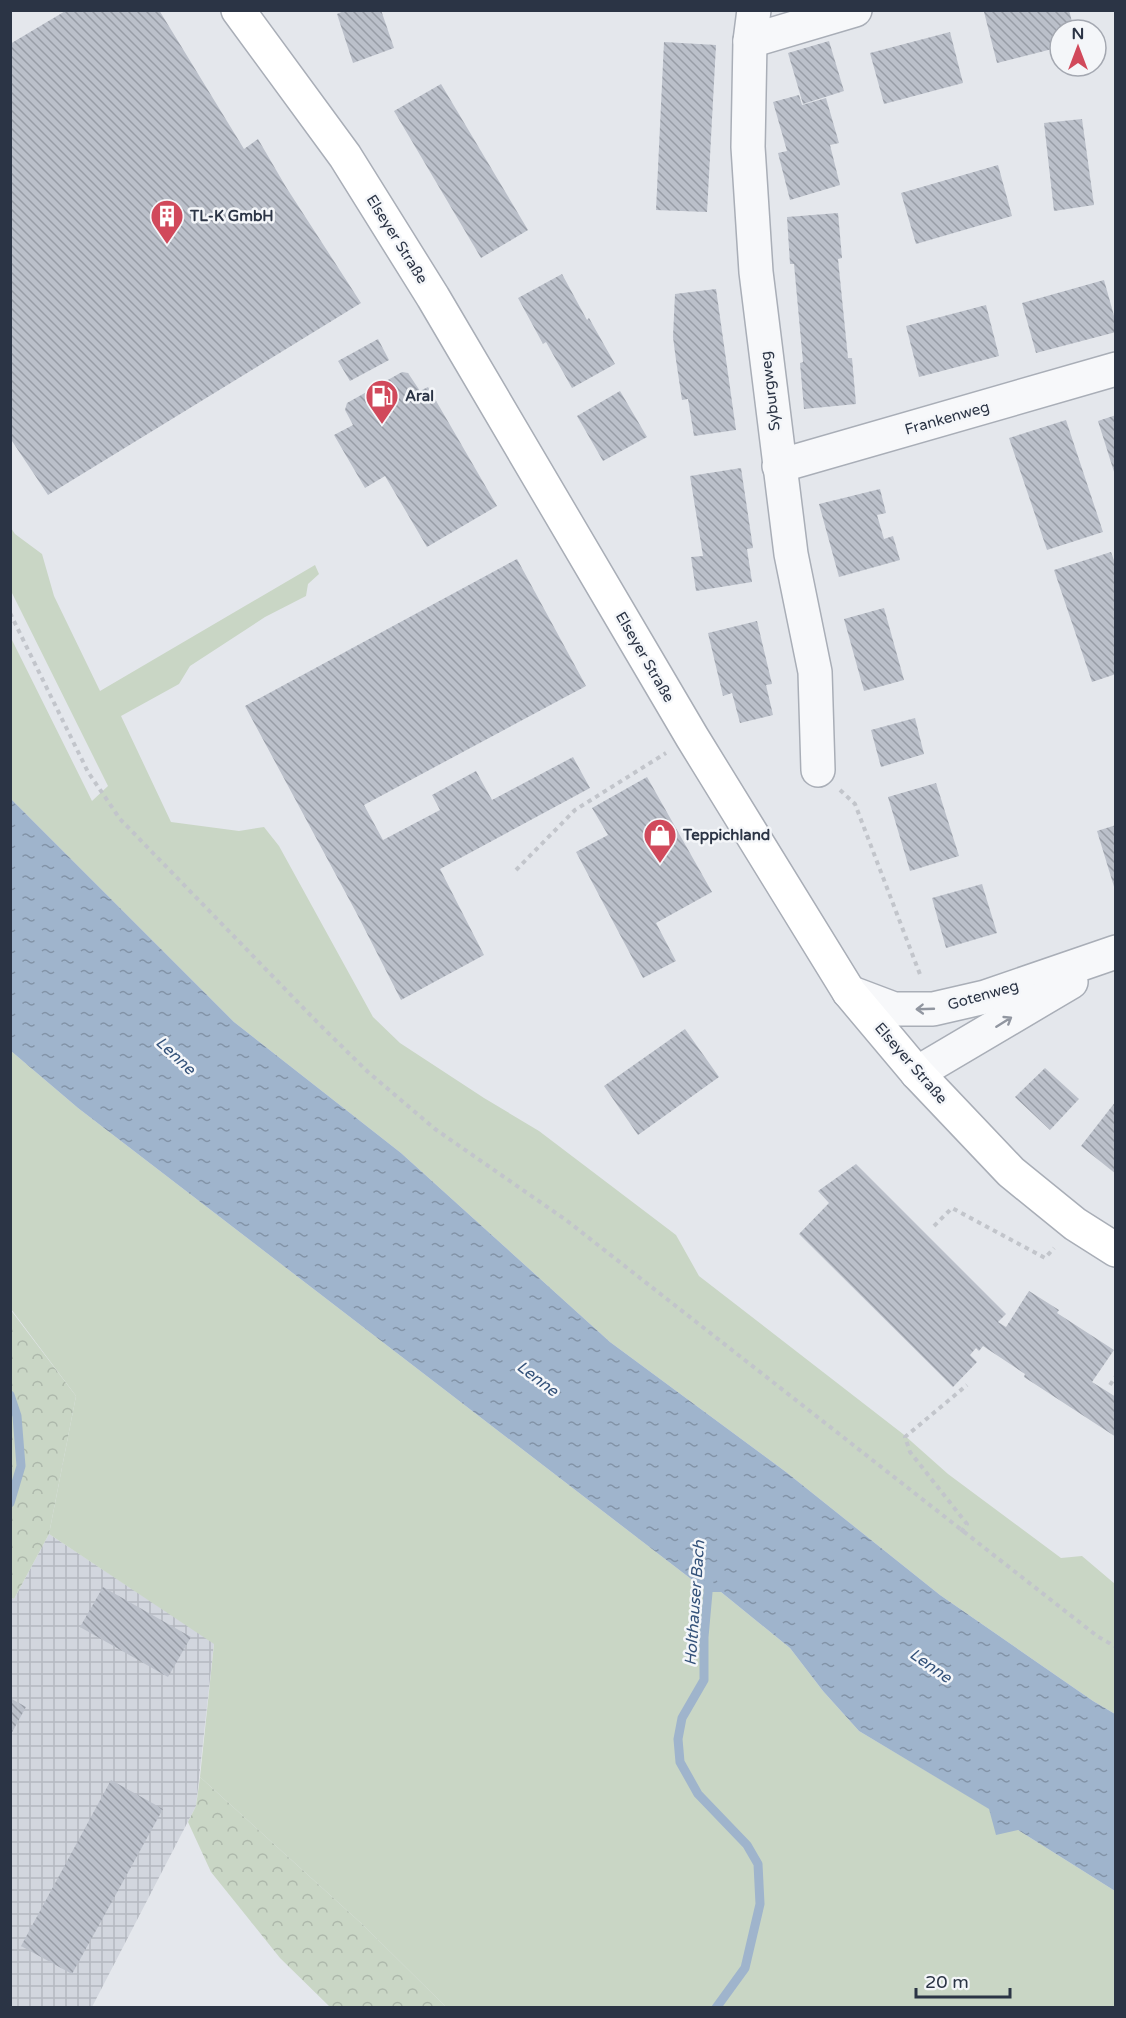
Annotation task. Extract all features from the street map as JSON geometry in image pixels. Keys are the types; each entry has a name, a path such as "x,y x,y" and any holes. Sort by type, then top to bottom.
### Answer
{"main road":[{"name":"Elseyer Straße","path":"238,10 345,156 433,297 692,737 849,992 917,1073 1011,1172 1075,1224 1116,1250"}],"street":[{"path":"752,26 855,10"},
{"name":"Syburgweg","path":"752,26 748,147 756,272 791,554 815,672 818,770"},
{"name":"Frankenweg","path":"779,466 1116,369"},
{"name":"Gotenweg","path":"849,992 894,1009 933,1009 985,997 1116,952"},
{"name":"Gotenweg","path":"917,1073 1116,958"}],"path":[{"path":"10,613 88,772 120,819 360,1064 435,1129 566,1220 961,1532 1097,1636 1116,1647"},
{"path":"516,870 575,810 692,737"},
{"path":"818,770 855,804 933,1009"},
{"path":"934,1226 952,1209 1045,1258 1075,1224"},
{"path":"1110,1385 1116,1376"},
{"path":"961,1532 967,1524 910,1452 905,1437 967,1385"}],"shaded area":[{"path":"49,1534 214,1643 196,1806 92,2007 11,2007 10,1597 14,1599"}],"green space":[{"path":"11,528 15,534 42,554 54,596 100,691 315,565 319,574 308,584 306,596 265,617 190,666 179,684 121,716 171,822 239,831 264,827 279,846 373,1017 400,1043 539,1131 676,1235 699,1276 903,1434 948,1474 1061,1558 1082,1556 1115,1584 1115,1714 940,1595 786,1472 610,1342 401,1153 234,1022 11,799 10,636 92,801 108,786 11,591"},
{"path":"11,1051 78,1108 708,1592 721,1592 790,1648 823,1691 859,1731 990,1809 1018,1830 1115,1891 1115,2007 446,2007 362,1924 200,1777 214,1644 49,1534 76,1396 11,1309"},
{"path":"10,1309 76,1396 49,1534 14,1599 10,1597"},
{"path":"200,1777 362,1924 446,2007 330,2007 280,1958 211,1872 188,1822 196,1806"}],"water":[{"name":"Lenne","path":"11,799 234,1022 401,1153 610,1342 786,1472 940,1595 1115,1714 1115,1891 1018,1830 996,1835 989,1809 859,1731 823,1691 790,1648 721,1592 708,1592 78,1108 11,1051"}],"building":[{"name":"TL-K GmbH","path":"67,10 159,10 244,149 258,139 286,187 361,303 48,495 10,438 10,44"},
{"path":"346,10 381,10 394,48 353,63 337,14"},
{"path":"988,10 1069,10 1071,18 1048,18 1048,50 997,63 984,12"},
{"path":"950,32 963,83 884,104 870,53"},
{"path":"829,41 844,91 803,104 788,53"},
{"path":"664,42 716,45 707,212 656,210"},
{"path":"441,84 528,230 481,258 394,111"},
{"path":"799,95 802,105 826,98 839,143 830,145 840,185 790,200 778,153 787,151 773,102"},
{"path":"1082,119 1094,205 1054,211 1044,123"},
{"path":"998,165 1012,216 916,244 901,193"},
{"path":"838,213 842,258 838,259 848,358 852,358 856,404 804,409 800,363 803,362 794,264 790,264 787,217"},
{"path":"562,274 615,364 572,388 546,342 543,344 518,298"},
{"path":"1104,280 1116,323 1116,332 1036,353 1022,303"},
{"path":"716,289 736,430 694,436 688,399 682,400 676,360 673,337 675,294"},
{"path":"986,305 999,356 919,377 906,326"},
{"path":"378,339 389,360 350,381 338,361"},
{"path":"402,372 408,373 420,391 428,387 497,506 427,547 385,476 365,488 334,435 353,425 345,410 347,403"},
{"path":"620,391 647,437 603,461 577,416"},
{"path":"1116,415 1116,475 1115,475 1098,421"},
{"path":"1066,420 1103,532 1047,550 1009,438"},
{"path":"741,468 753,548 747,549 752,582 696,591 691,557 703,556 690,476"},
{"path":"880,489 886,513 877,515 884,539 893,536 900,560 839,577 819,504"},
{"path":"1111,552 1116,566 1116,674 1092,682 1054,570"},
{"path":"517,559 586,686 364,805 383,840 440,810 432,795 476,771 492,800 573,757 590,788 440,869 484,955 401,1000 245,706"},
{"path":"884,608 904,680 864,691 844,619"},
{"path":"757,621 772,684 766,685 773,715 740,723 732,693 723,696 708,633"},
{"path":"915,718 924,754 881,767 871,730"},
{"name":"Teppichland","path":"647,777 712,892 656,923 676,961 643,978 576,852 608,835 592,808"},
{"path":"936,783 959,856 910,871 888,797"},
{"path":"1116,825 1116,890 1115,890 1097,831"},
{"path":"982,884 997,933 946,948 932,898"},
{"path":"685,1029 719,1077 638,1135 604,1086"},
{"path":"1045,1068 1079,1099 1050,1130 1015,1097"},
{"path":"1116,1101 1116,1174 1081,1146"},
{"path":"856,1164 1006,1314 998,1322 1006,1327 1029,1291 1059,1310 1057,1313 1114,1350 1092,1382 1116,1397 1116,1437 1024,1377 1025,1374 983,1346 979,1351 976,1348 970,1355 977,1362 953,1387 799,1234 829,1203 818,1191"},
{"path":"103,1587 191,1637 168,1677 80,1627"},
{"path":"10,1698 26,1707 10,1736"},
{"path":"111,1780 163,1809 72,1974 21,1946"}],"waterway":[{"path":"10,1395 17,1416 21,1466 10,1503"},
{"name":"Holthauser Bach","path":"709,1581 704,1637 704,1680 682,1718 678,1739 680,1762 698,1794 747,1845 758,1864 760,1904 745,1968 716,2008"}],"place":[{"name":"TL-K GmbH","path":"167,245"},
{"name":"Aral","path":"382,425"},
{"name":"Teppichland","path":"660,864"}]}
